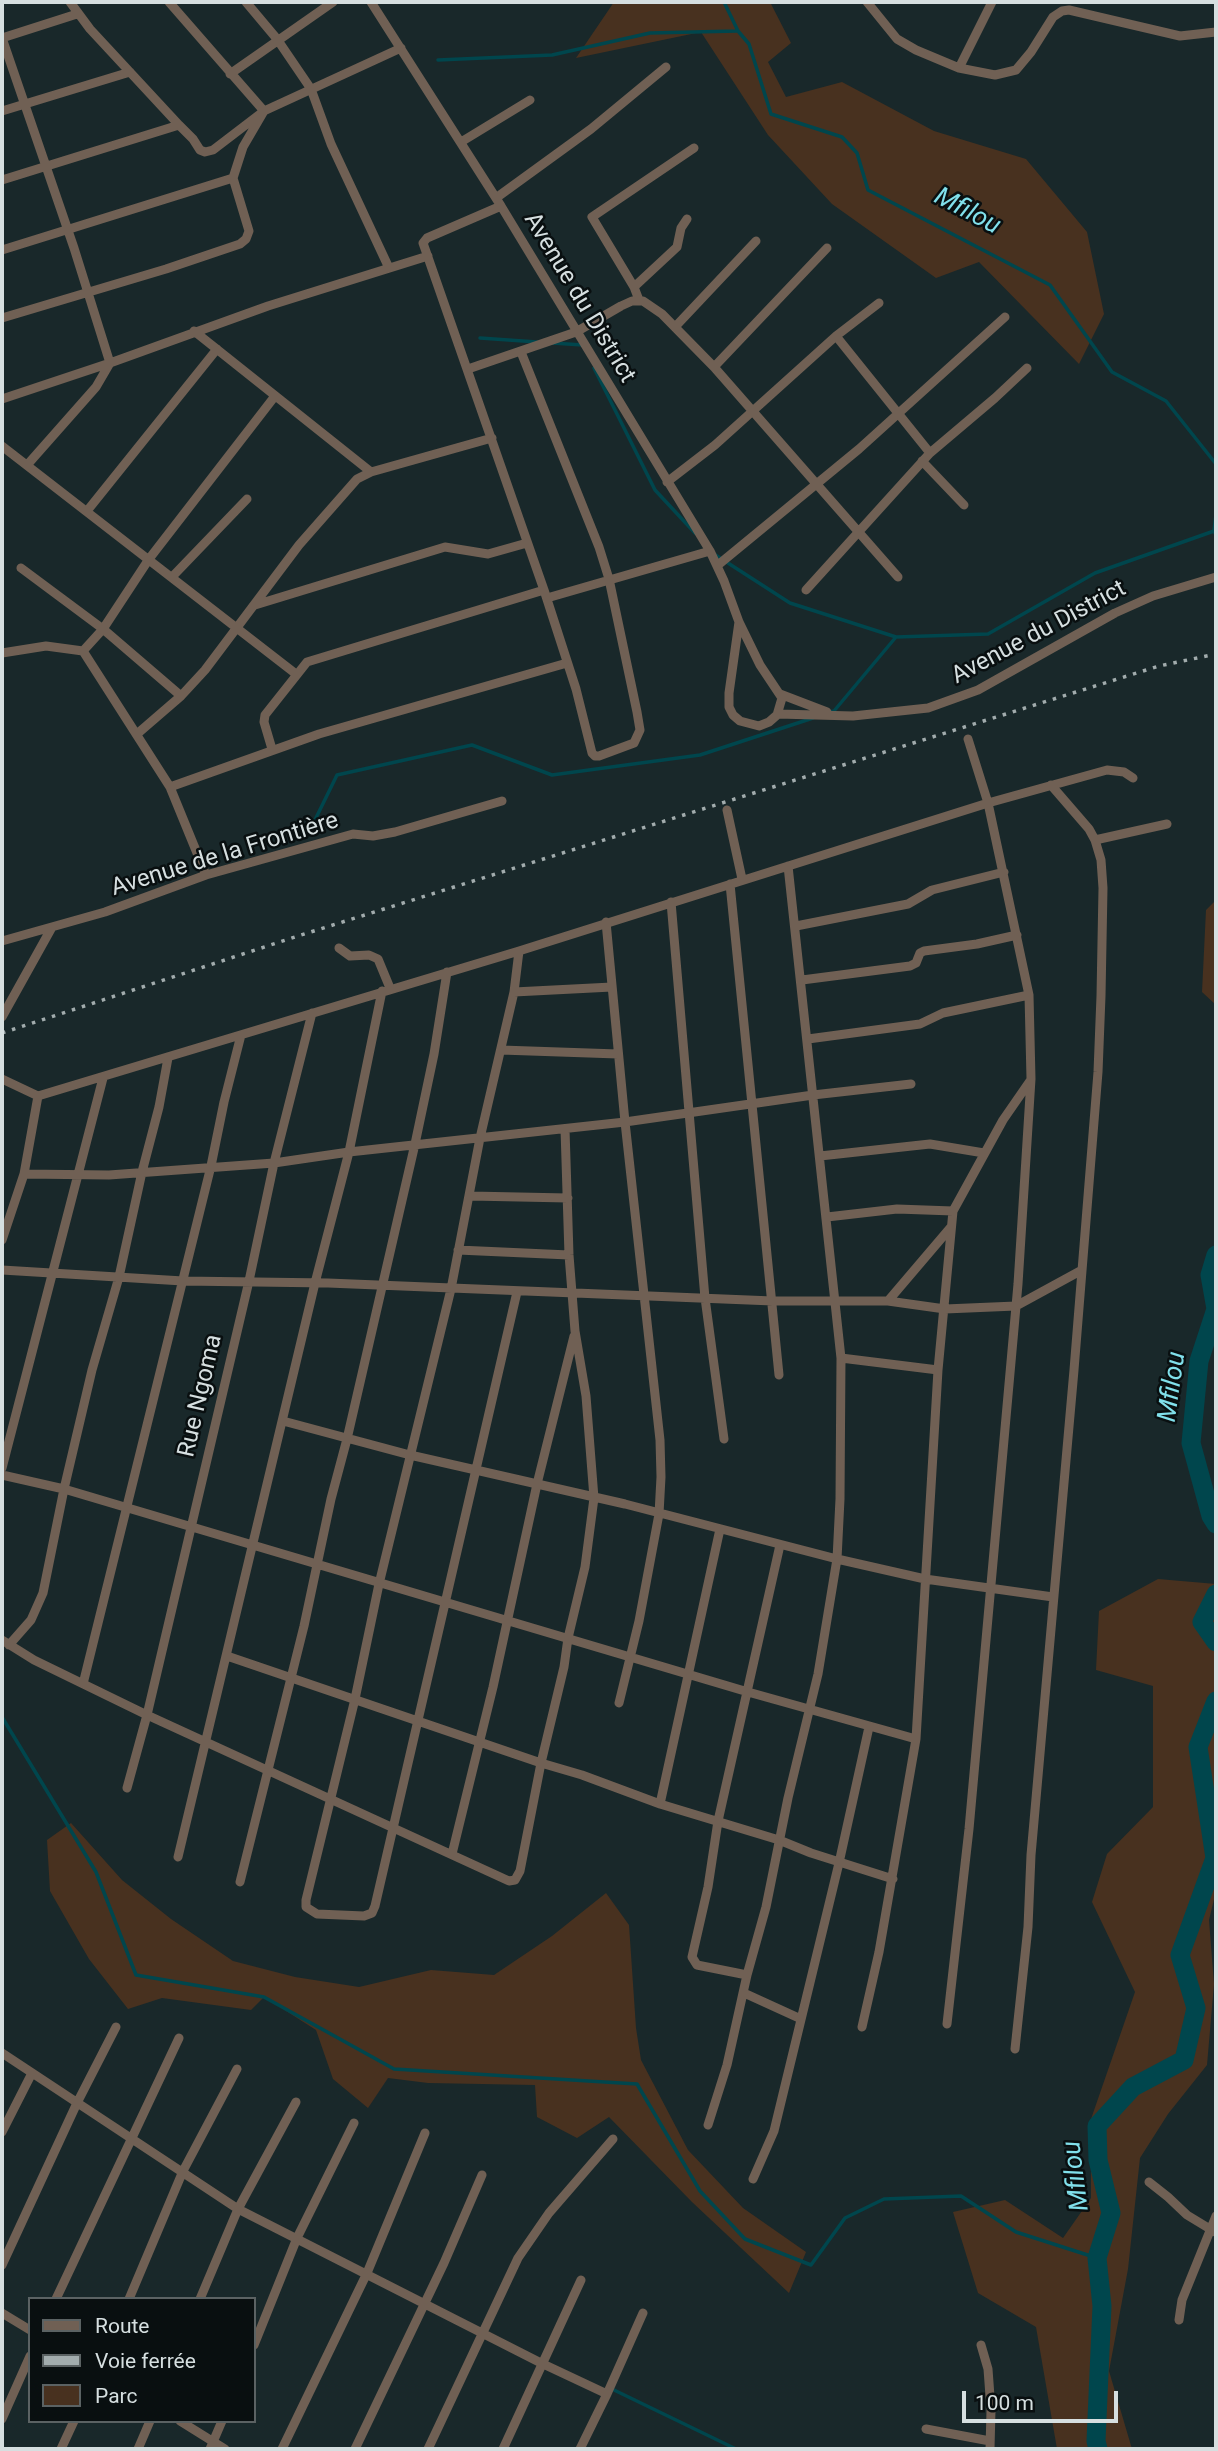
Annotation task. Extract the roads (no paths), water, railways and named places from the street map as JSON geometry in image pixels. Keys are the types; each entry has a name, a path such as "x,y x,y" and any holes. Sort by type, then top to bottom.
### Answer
{"street":[{"path":"70,2 77,14 193,139 200,150 205,152 213,150 264,111 401,48"},
{"path":"169,2 264,111"},
{"path":"246,2 278,39 311,89 331,144 389,268"},
{"path":"230,74 332,2"},
{"name":"Avenue du District","path":"371,2 499,202 710,551 760,665 780,694 835,715"},
{"path":"867,2 897,39 916,50 959,68 995,75 1016,70 1058,12 1069,10 1180,36 1216,33"},
{"path":"959,68 992,2"},
{"path":"28,464 96,387 110,363 2,38 77,14"},
{"path":"521,352 599,547 609,579 637,712 640,730 635,744 594,756 568,663 424,239 499,202 666,68"},
{"path":"2,111 130,72"},
{"path":"461,142 530,100"},
{"path":"2,318 240,244 249,231 233,178 243,146 264,111"},
{"path":"2,180 179,125"},
{"path":"694,148 592,217 639,300 650,305 675,327 714,367 898,577"},
{"path":"2,250 233,178"},
{"path":"634,287 677,247 681,228 687,219"},
{"path":"675,327 757,241"},
{"path":"714,367 827,248"},
{"path":"2,399 110,363 194,331 428,256"},
{"path":"468,369 576,332 613,310 639,300"},
{"path":"667,482 715,445 836,336 879,303"},
{"path":"718,565 817,484 1005,317"},
{"path":"194,331 371,472"},
{"path":"836,336 930,453"},
{"path":"87,511 217,349"},
{"path":"806,590 922,461 1027,368"},
{"path":"83,651 103,629 149,559 275,396"},
{"path":"137,734 181,696 238,629 299,545 357,479 371,472 492,438"},
{"path":"2,446 296,674"},
{"path":"922,461 964,505"},
{"path":"172,577 247,499"},
{"path":"255,605 444,547 488,554 527,543"},
{"path":"272,749 264,722 265,715 296,674 310,661 545,594 710,551"},
{"path":"21,568 103,629 181,696"},
{"name":"Avenue du District","path":"739,622 729,693 733,715 748,725 759,726 778,714 883,714 928,708 950,701 978,690 1115,613 1153,596 1216,577"},
{"path":"2,653 46,646 83,651"},
{"path":"83,651 170,787 206,875"},
{"path":"170,787 272,749 436,699 568,663"},
{"path":"778,714 782,704 780,694"},
{"path":"947,2024 969,1829 991,1590 1016,1306 1031,1079 1028,995 1017,935 988,803 968,739"},
{"path":"2,1079 38,1096 519,951 988,803 1107,770 1124,772 1133,778"},
{"path":"1015,2049 1028,1927 1031,1855 1082,1270 1098,1072 1101,996 1101,860 1095,840 1083,821 1051,785"},
{"name":"Avenue de la Frontière","path":"2,941 105,912 206,875 353,834 373,836 502,801"},
{"path":"727,810 742,879"},
{"path":"1095,840 1167,824"},
{"path":"708,2125 727,2065 747,1975 766,1907 818,1674 837,1559 841,1358 788,866"},
{"path":"796,926 908,904 932,890 1004,872"},
{"path":"730,884 779,1375"},
{"path":"671,902 705,1298 724,1439"},
{"path":"606,922 660,1440 659,1514 619,1703"},
{"path":"2,1017 51,929"},
{"path":"802,981 911,967 924,951 1017,935"},
{"path":"178,1857 386,990 378,959 369,955 350,956 340,948"},
{"path":"517,1292 375,1906 372,1913 365,1916 317,1914 306,1907 306,1900 451,1289 480,1138 514,992 519,951"},
{"path":"240,1882 331,1499 348,1439 415,1144 434,1054 447,972"},
{"path":"514,992 612,987"},
{"path":"808,1039 920,1024 943,1013 1028,995"},
{"name":"Rue Ngoma","path":"127,1788 147,1715 274,1163 312,1013"},
{"path":"83,1684 241,1035"},
{"path":"501,1050 618,1054"},
{"path":"168,1058 119,1277 92,1370 64,1489 43,1592 31,1620 5,1642 147,1715 509,1881 515,1880 520,1871 585,1567 594,1498 586,1396 575,1331 569,1255 565,1129"},
{"path":"2,1468 103,1078"},
{"path":"862,2027 893,1879 916,1739 938,1370 953,1211 984,1153 1031,1079"},
{"path":"24,1174 77,1176 274,1163 415,1144 625,1122 911,1084"},
{"path":"2,1240 24,1174 38,1096"},
{"path":"820,1156 930,1144 984,1153"},
{"path":"470,1196 568,1198"},
{"path":"827,1217 897,1209 953,1211"},
{"path":"888,1301 951,1227"},
{"path":"458,1251 569,1255"},
{"path":"2,1270 183,1281 315,1283 773,1301 888,1301 945,1309 1016,1306 1082,1270"},
{"path":"452,1854 575,1331"},
{"path":"841,1358 938,1370"},
{"path":"283,1421 410,1455 837,1559 925,1579 1054,1597"},
{"path":"2,1475 64,1489 630,1658 916,1739"},
{"path":"660,1804 720,1529"},
{"path":"747,1975 697,1965 692,1957 708,1887 718,1821 780,1545"},
{"path":"227,1656 582,1775 660,1804 779,1840 839,1863 893,1879"},
{"path":"753,2179 774,2131 869,1727"},
{"path":"744,1993 801,2019"},
{"path":"2,2265 77,2103 116,2027"},
{"path":"57,2297 179,2038"},
{"path":"2,2053 238,2209 607,2394"},
{"path":"130,2297 183,2171 237,2069"},
{"path":"2,2132 32,2073"},
{"path":"201,2297 238,2209 296,2102"},
{"path":"256,2340 297,2238 354,2123"},
{"path":"282,2449 367,2273 425,2133"},
{"path":"428,2449 518,2258 549,2213 613,2139"},
{"path":"355,2449 482,2175"},
{"path":"1149,2182 1187,2215 1214,2232"},
{"path":"1179,2320 1182,2300 1214,2232 1216,2216"},
{"path":"503,2449 581,2280"},
{"path":"2,2313 28,2329"},
{"path":"580,2449 643,2313"},
{"path":"926,2429 990,2445 988,2369 981,2346"},
{"path":"2,2419 28,2360"},
{"path":"61,2449 73,2423"},
{"path":"138,2449 148,2423"},
{"path":"182,2423 211,2446 225,2449"},
{"path":"211,2446 221,2423"}],"waterway":[{"name":"Mfilou","path":"724,2 738,31 749,44 771,114 842,137 857,153 868,190 1050,285 1112,372 1166,401 1216,464"},
{"path":"438,60 552,55 650,33 737,31"},
{"path":"480,338 537,342"},
{"path":"552,343 583,345"},
{"path":"594,368 655,490 695,533"},
{"name":"Mfilou","path":"1216,514 1216,535"},
{"path":"714,554 790,603 896,637 988,634 1095,573 1214,531"},
{"path":"830,712 834,711 896,637"},
{"path":"313,824 337,775 472,745 552,775 700,755 813,718"},
{"name":"Mfilou","path":"1216,1255 1210,1275 1216,1309 1199,1361 1191,1443 1211,1516 1216,1524"},
{"name":"Mfilou","path":"1216,1594 1202,1622 1216,1642"},
{"name":"Mfilou","path":"1098,2449 1096,2441 1102,2306 1097,2258 1111,2213 1098,2160 1097,2126 1133,2087 1184,2060 1196,2008 1180,1955 1215,1858 1198,1747 1216,1701"},
{"path":"2,1717 96,1872 136,1975 264,1997 394,2069 637,2084 700,2191 745,2239 811,2265 845,2218 884,2199 961,2196 1016,2232 1097,2258"},
{"path":"614,2390 736,2449"}],"railway":[{"path":"2,1033 301,935 1159,666 1216,654"}]}
